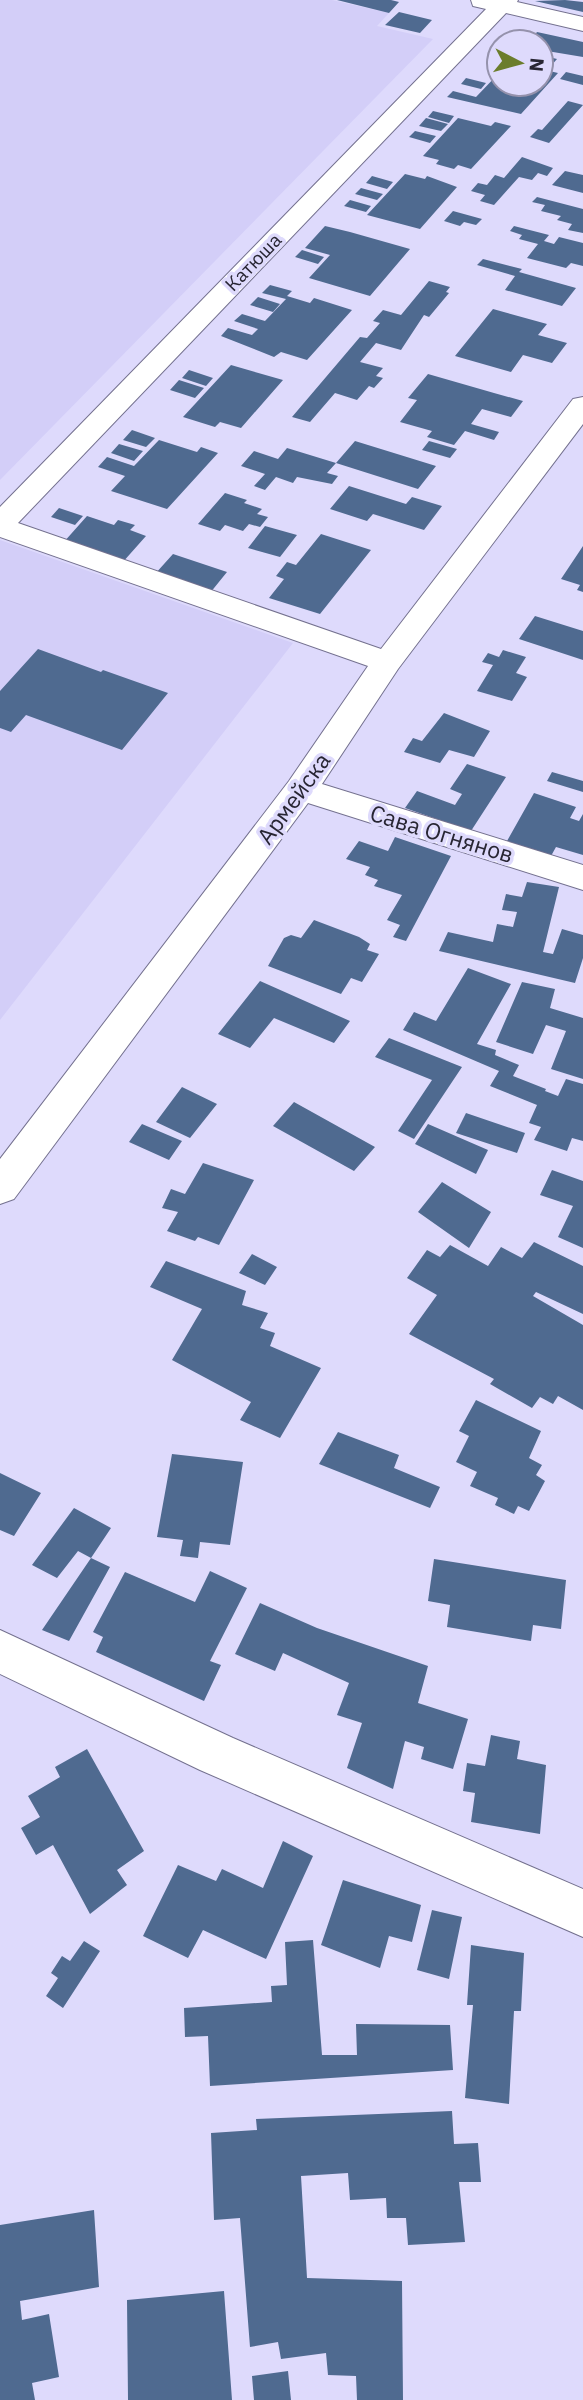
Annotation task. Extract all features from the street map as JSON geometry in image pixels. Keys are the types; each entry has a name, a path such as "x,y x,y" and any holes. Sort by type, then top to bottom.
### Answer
{"street":[{"path":"475,0 504,3 583,24"},
{"name":"Катюша","path":"387,662 0,526 504,3"},
{"name":"Армейска","path":"0,1188 301,789 387,662 583,404"},
{"name":"Сава Огнянов","path":"301,789 583,878"},
{"path":"0,1651 77,1690 280,1783 583,1913"}],"shaded area":[{"path":"0,0 332,0 389,13 377,26 433,39 0,480"},
{"path":"0,540 293,643 0,1020"}],"building":[{"path":"337,0 391,0 399,2 389,13"},
{"path":"535,1 583,2 583,12"},
{"path":"399,12 432,20 420,33 385,25"},
{"path":"555,36 583,42 583,57 555,52"},
{"path":"566,72 583,76 583,85 560,79"},
{"path":"466,78 485,83 481,89 461,84"},
{"path":"485,88 485,98 535,98 521,114 447,97 453,91 476,97"},
{"path":"568,101 583,105 549,143 530,137 538,129 542,130"},
{"path":"433,111 454,116 449,123 428,117"},
{"path":"426,118 448,124 441,131 419,126"},
{"path":"458,118 491,126 495,122 511,126 471,169 458,165 454,169 436,164 439,160 423,156"},
{"path":"415,131 436,136 430,143 409,137"},
{"path":"522,157 553,168 547,176 538,173 532,180 519,177 494,205 480,201 485,195 471,191 478,183 487,185 495,175 504,178"},
{"path":"565,171 583,175 583,193 552,185"},
{"path":"405,174 425,179 427,176 457,187 420,229 367,215"},
{"path":"372,176 393,182 387,189 366,183"},
{"path":"361,188 383,194 377,200 355,194"},
{"path":"537,197 583,209 583,233 568,230 572,224 557,220 561,216 541,211 545,205 532,202"},
{"path":"350,200 371,206 366,212 344,206"},
{"path":"453,211 482,219 476,225 464,222 460,226 444,221"},
{"path":"325,226 410,249 370,296 309,278 330,255 305,248"},
{"path":"514,226 549,235 544,241 554,244 559,237 583,243 583,266 571,263 566,268 527,258 538,244 519,239 522,235 510,231"},
{"path":"302,250 324,257 318,264 295,257"},
{"path":"483,259 576,288 562,306 505,290 515,276 477,265"},
{"path":"429,281 450,287 446,292 449,293 429,317 424,315 401,350 376,343 360,362 383,368 376,376 383,378 374,388 369,386 357,400 335,393 310,422 292,417 360,337 367,338 380,323 373,321 383,310 401,315"},
{"path":"270,285 292,291 287,296 310,303 314,298 352,310 307,360 281,352 274,357 221,336 228,328 252,335 258,329 234,321 242,314 265,321 286,299 262,293"},
{"path":"258,297 280,304 273,312 250,305"},
{"path":"493,309 547,324 538,335 567,343 552,363 523,355 511,372 455,356"},
{"path":"231,365 283,380 241,428 220,422 215,427 183,417"},
{"path":"189,370 213,378 206,386 182,378"},
{"path":"428,374 523,401 511,417 482,409 471,424 499,432 494,440 465,431 454,445 427,437 432,431 400,422 417,400 408,398"},
{"path":"179,380 204,388 195,398 170,390"},
{"path":"132,430 155,438 146,447 123,440"},
{"path":"159,440 197,452 201,447 218,453 167,509 111,491 125,476 98,467 107,457 134,466"},
{"path":"355,441 436,466 418,489 336,463"},
{"path":"429,441 457,449 450,458 422,450"},
{"path":"119,444 143,451 134,461 111,453"},
{"path":"287,448 336,463 327,473 338,476 332,484 297,477 293,483 276,477 265,490 254,486 265,474 241,466 254,451 278,459"},
{"path":"349,486 406,504 412,497 442,506 424,530 373,514 367,521 330,509"},
{"path":"225,493 247,500 244,503 262,509 257,514 268,517 260,527 249,524 243,531 225,525 220,531 198,524"},
{"path":"59,508 83,516 75,525 51,517"},
{"path":"87,516 114,525 118,520 135,525 130,530 146,536 122,563 63,543"},
{"path":"265,526 297,535 280,557 248,548"},
{"path":"321,534 371,550 320,614 269,598 284,579 276,576 287,562 296,565"},
{"path":"583,546 583,592 577,590 580,585 561,579"},
{"path":"173,554 227,572 210,593 155,574"},
{"path":"535,616 583,631 583,660 519,639"},
{"path":"38,649 168,693 122,750 26,715 11,732 0,728 0,691"},
{"path":"503,650 526,657 516,673 527,677 512,701 477,691 493,665 482,662 488,653 499,657"},
{"path":"444,713 490,731 474,757 449,750 440,763 404,752 413,738 422,741"},
{"path":"467,764 506,777 471,831 405,808 417,791 455,805 462,794 450,789"},
{"path":"552,772 583,781 583,792 547,781"},
{"path":"534,793 576,807 570,818 579,821 583,814 583,855 556,847 551,856 507,841"},
{"path":"395,837 451,856 406,941 393,937 400,925 387,920 402,895 374,886 378,880 365,875 370,867 346,859 359,841 388,851"},
{"path":"527,882 559,887 543,952 553,954 562,929 583,935 583,958 575,983 439,951 448,932 493,942 497,924 513,927 517,912 502,910 506,894 522,897"},
{"path":"314,920 359,937 370,944 367,950 379,954 362,982 351,978 341,994 268,966 284,938 291,935 301,938"},
{"path":"468,968 511,984 477,1044 496,1050 495,1055 519,1065 513,1076 558,1096 566,1079 583,1084 583,1141 572,1138 567,1151 534,1140 541,1127 529,1123 537,1105 490,1086 499,1071 403,1030 414,1012 436,1021"},
{"path":"260,981 350,1021 334,1043 274,1018 250,1048 218,1034"},
{"path":"522,982 555,989 550,1008 583,1018 583,1079 551,1069 566,1031 546,1025 533,1054 496,1042"},
{"path":"389,1038 462,1067 414,1139 398,1131 432,1080 375,1057"},
{"path":"182,1087 217,1104 190,1138 156,1122"},
{"path":"294,1102 375,1147 354,1171 273,1126"},
{"path":"466,1113 525,1133 517,1153 456,1133"},
{"path":"142,1124 182,1141 169,1160 129,1142"},
{"path":"428,1124 488,1150 476,1174 415,1144"},
{"path":"203,1163 254,1180 219,1245 198,1237 195,1241 167,1231 178,1212 162,1208 171,1189 185,1194"},
{"path":"552,1170 583,1181 583,1248 558,1237 573,1206 540,1195"},
{"path":"442,1182 491,1212 469,1248 418,1212"},
{"path":"534,1242 583,1266 583,1314 536,1292 533,1296 583,1325 583,1410 558,1396 553,1404 540,1397 532,1408 490,1384 494,1379 409,1334 437,1295 407,1278 427,1250 440,1257 450,1245 488,1266 501,1247 522,1258"},
{"path":"252,1254 277,1267 265,1285 239,1273"},
{"path":"166,1261 246,1291 242,1305 268,1313 260,1328 275,1333 270,1346 321,1368 280,1438 240,1420 251,1402 172,1360 202,1309 150,1287"},
{"path":"476,1400 541,1431 529,1458 542,1465 536,1475 545,1481 529,1511 518,1506 514,1514 495,1505 498,1498 470,1486 477,1472 456,1462 469,1436 459,1431"},
{"path":"338,1432 399,1455 394,1468 440,1487 430,1508 319,1464"},
{"path":"172,1454 243,1462 230,1545 200,1542 198,1558 180,1556 183,1540 157,1537"},
{"path":"0,1473 41,1493 14,1536 0,1530"},
{"path":"74,1508 111,1528 91,1558 78,1551 57,1578 32,1565"},
{"path":"91,1558 110,1567 69,1641 42,1630"},
{"path":"434,1559 566,1580 561,1629 533,1625 531,1641 447,1627 450,1605 428,1601"},
{"path":"210,1571 247,1588 210,1661 221,1665 204,1701 96,1652 103,1637 93,1632 125,1572 195,1602"},
{"path":"260,1603 317,1628 428,1666 418,1703 468,1719 453,1769 421,1759 424,1747 405,1741 393,1789 347,1768 362,1723 337,1715 349,1683 283,1653 275,1671 235,1654"},
{"path":"491,1735 520,1741 517,1759 546,1765 540,1834 471,1822 475,1793 463,1791 467,1763 485,1766"},
{"path":"87,1749 144,1851 117,1870 127,1885 90,1914 53,1845 36,1855 21,1828 40,1817 28,1796 60,1777 55,1767"},
{"path":"283,1841 313,1856 266,1959 203,1930 188,1958 143,1936 178,1865 216,1881 222,1869 263,1888"},
{"path":"343,1880 421,1905 412,1942 389,1936 380,1968 321,1945"},
{"path":"432,1910 462,1917 449,1979 417,1970"},
{"path":"313,1940 322,2055 357,2055 356,2024 450,2025 453,2070 210,2086 208,2036 185,2037 184,2008 272,2002 271,1986 287,1985 285,1942"},
{"path":"84,1941 100,1951 63,2008 46,1996 58,1978 51,1973 62,1956 70,1961"},
{"path":"471,1945 524,1953 521,2011 514,2011 509,2104 465,2098 473,2005 467,2005"},
{"path":"452,2111 454,2144 478,2143 481,2182 459,2182 465,2242 408,2245 406,2218 387,2218 386,2198 350,2200 348,2173 301,2176 307,2278 402,2281 403,2400 357,2400 356,2376 328,2375 326,2353 281,2359 278,2342 250,2347 240,2218 214,2220 211,2133 257,2130 256,2119"},
{"path":"94,2210 99,2287 20,2301 22,2320 49,2314 59,2377 32,2383 35,2400 0,2400 0,2225"},
{"path":"224,2291 232,2400 128,2400 127,2300"},
{"path":"288,2371 291,2400 254,2400 252,2376"}]}
